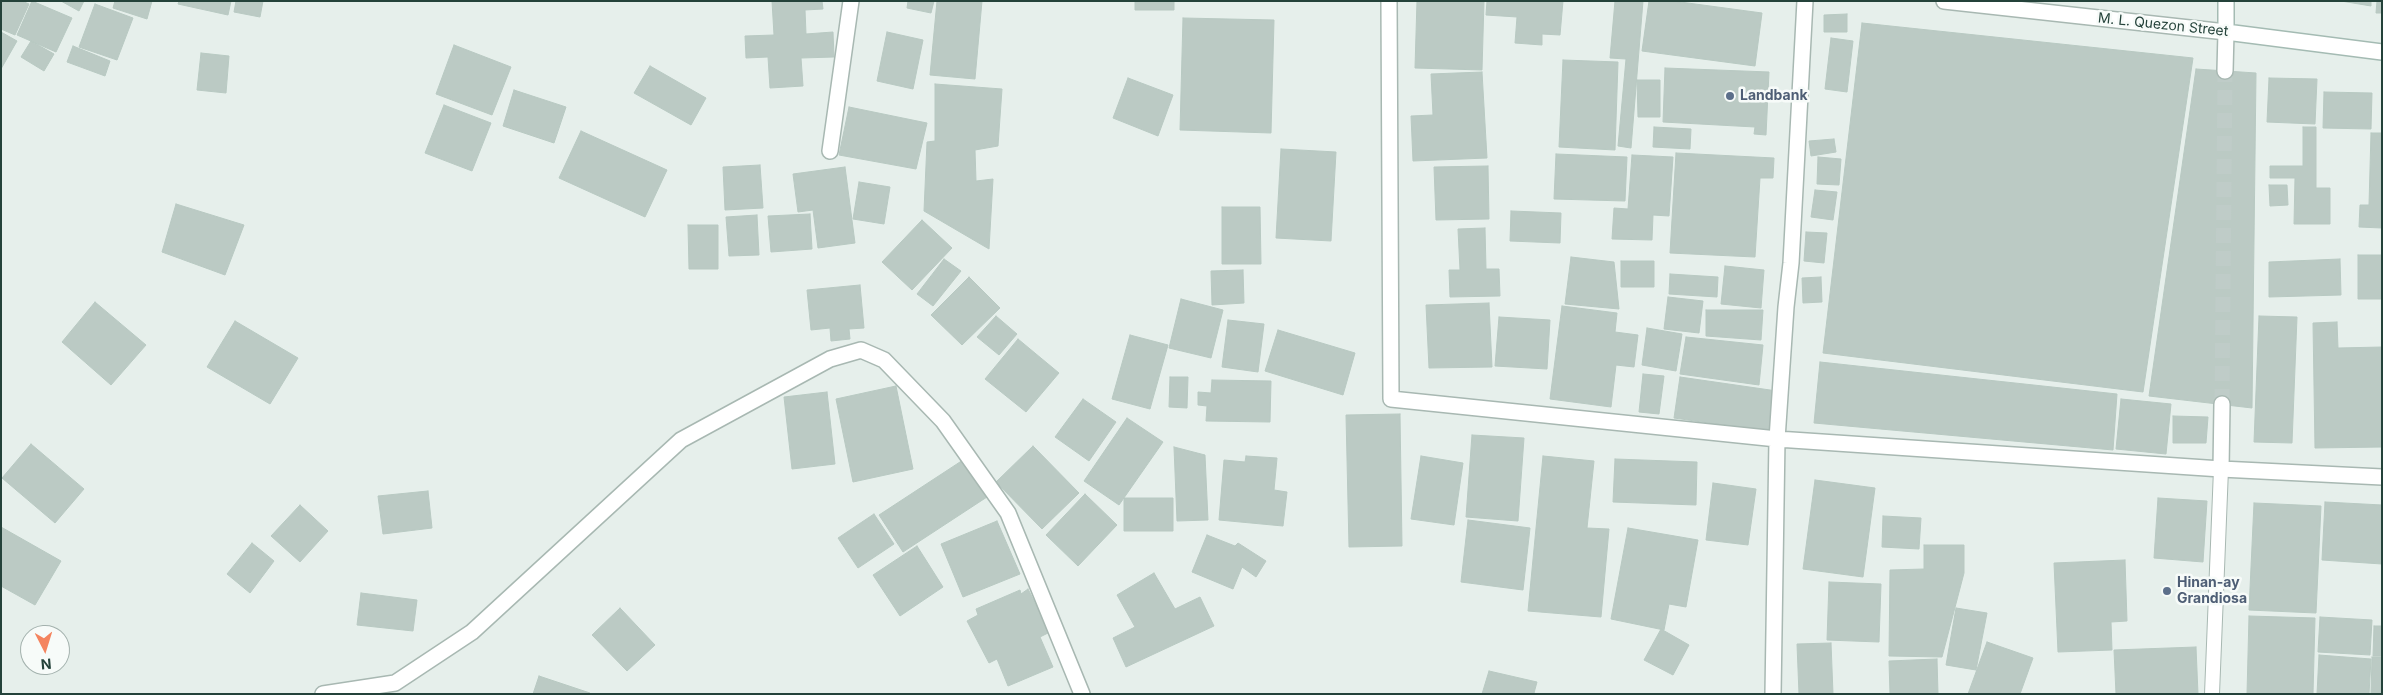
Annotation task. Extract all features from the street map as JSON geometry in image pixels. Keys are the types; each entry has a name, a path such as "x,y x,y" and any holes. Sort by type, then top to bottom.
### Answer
{"street":[{"path":"830,152 851,1"},
{"path":"1388,1 1391,399 1777,439 2221,469 2382,477"},
{"path":"1773,694 1777,439 1791,263 1805,1"},
{"name":"M. L. Quezon Street","path":"1944,1 2226,32 2382,52"},
{"path":"2225,71 2226,1"},
{"path":"323,694 395,683 472,632 681,440 830,359 861,350 884,360 943,421 1008,513 1082,694"},
{"path":"2221,469 2222,404"}],"lane":[{"path":"2212,694 2221,469"}],"building":[{"path":"1,1 22,1 29,4 15,35 1,29"},
{"path":"32,1 72,18 56,52 17,35"},
{"path":"61,1 84,1 79,11"},
{"path":"115,1 152,1 147,19 113,8"},
{"path":"179,1 231,1 228,15 178,4"},
{"path":"236,1 263,1 260,17 234,12"},
{"path":"772,1 822,1 823,9 805,10 806,34 833,32 834,57 801,58 803,86 770,88 768,57 746,58 745,36 774,35"},
{"path":"908,1 934,1 931,13 907,8"},
{"path":"937,1 982,1 975,79 930,75"},
{"path":"1135,1 1174,1 1174,10 1135,10"},
{"path":"1417,1 1484,1 1482,70 1415,68"},
{"path":"1487,1 1563,1 1560,35 1542,34 1542,45 1515,43 1517,17 1486,15"},
{"path":"1615,1 1643,1 1631,148 1618,146 1626,59 1610,58"},
{"path":"1649,1 1673,1 1762,13 1755,66 1642,51"},
{"path":"2341,1 2371,1 2371,6"},
{"path":"2377,1 2382,1 2382,13 2376,13"},
{"path":"95,4 133,18 117,60 79,47"},
{"path":"1847,14 1847,32 1824,32 1824,15"},
{"path":"1183,18 1274,20 1271,133 1180,130"},
{"path":"1862,23 2193,58 2143,392 1823,353"},
{"path":"1,32 17,41 1,69"},
{"path":"887,32 923,40 913,89 877,81"},
{"path":"1831,38 1853,41 1847,92 1825,89"},
{"path":"31,41 54,54 44,71 21,57"},
{"path":"454,45 511,67 492,115 436,94"},
{"path":"73,46 110,61 105,76 67,62"},
{"path":"201,53 229,56 226,93 197,90"},
{"path":"1563,60 1618,62 1615,150 1559,147"},
{"path":"650,66 706,98 691,125 634,93"},
{"path":"1665,68 1769,72 1766,135 1754,134 1755,127 1663,122"},
{"path":"2196,69 2256,73 2252,408 2149,396"},
{"path":"1482,72 1487,158 1413,161 1411,116 1433,115 1431,74"},
{"path":"1128,78 1173,95 1158,136 1113,118"},
{"path":"2269,78 2317,79 2315,124 2267,122"},
{"path":"1637,80 1660,80 1660,117 1638,117"},
{"path":"935,84 1002,89 998,146 975,150 976,181 993,179 989,249 924,211 927,142 935,141"},
{"path":"514,90 566,107 554,143 503,126"},
{"path":"2324,92 2372,93 2371,129 2323,128"},
{"path":"444,105 491,123 472,171 425,153"},
{"path":"849,107 927,123 916,169 839,155"},
{"path":"1654,127 1691,129 1690,149 1653,147"},
{"path":"2303,127 2316,127 2316,188 2330,188 2330,224 2294,224 2295,178 2270,178 2270,166 2303,166"},
{"path":"581,131 667,170 645,217 559,178"},
{"path":"2371,133 2382,133 2382,228 2359,227 2360,205 2369,205"},
{"path":"1834,139 1836,152 1811,156 1809,141"},
{"path":"1281,149 1336,152 1331,241 1276,238"},
{"path":"1676,153 1774,158 1773,178 1760,178 1755,257 1670,253"},
{"path":"1556,154 1627,157 1625,201 1554,199"},
{"path":"1632,155 1673,157 1669,216 1653,215 1652,240 1612,239 1614,208 1628,209"},
{"path":"1818,157 1841,159 1839,185 1817,184"},
{"path":"760,165 763,208 725,210 723,167"},
{"path":"1488,166 1489,219 1436,220 1434,167"},
{"path":"845,167 855,243 818,248 813,210 798,212 793,174"},
{"path":"859,182 890,187 884,224 853,219"},
{"path":"2269,185 2287,185 2288,205 2270,206"},
{"path":"1815,190 1837,192 1833,220 1811,217"},
{"path":"176,204 244,225 225,275 162,252"},
{"path":"1222,207 1260,207 1261,264 1222,264"},
{"path":"1511,211 1561,213 1560,243 1510,241"},
{"path":"810,214 812,249 771,252 768,216"},
{"path":"757,215 759,255 729,256 726,217"},
{"path":"922,220 952,248 912,290 882,262"},
{"path":"688,225 718,225 718,269 689,269"},
{"path":"1485,228 1486,269 1499,269 1500,296 1450,297 1449,270 1460,270 1458,229"},
{"path":"1806,232 1827,233 1824,263 1804,261"},
{"path":"2358,255 2382,255 2382,299 2358,299"},
{"path":"1571,257 1614,262 1619,309 1565,304"},
{"path":"944,259 961,271 933,306 917,294"},
{"path":"2340,259 2341,295 2269,297 2269,262"},
{"path":"1621,261 1654,261 1654,287 1621,287"},
{"path":"1725,266 1764,270 1761,308 1721,304"},
{"path":"1243,270 1244,303 1212,305 1211,271"},
{"path":"1670,274 1718,277 1717,297 1669,294"},
{"path":"969,277 1000,308 962,345 931,315"},
{"path":"1821,277 1822,302 1803,303 1802,278"},
{"path":"860,285 864,328 849,329 850,339 831,341 830,328 811,330 807,290"},
{"path":"1668,297 1703,301 1699,333 1664,329"},
{"path":"1181,299 1223,310 1211,358 1169,348"},
{"path":"95,302 146,345 111,385 62,342"},
{"path":"1489,303 1492,367 1429,368 1426,305"},
{"path":"1562,306 1617,313 1615,332 1638,335 1634,367 1616,365 1611,407 1550,399"},
{"path":"1706,310 1763,310 1761,340 1706,336"},
{"path":"996,316 1017,334 999,355 977,337"},
{"path":"2259,316 2297,317 2292,443 2254,442"},
{"path":"1499,317 1550,320 1547,369 1495,366"},
{"path":"1228,320 1264,324 1258,372 1222,367"},
{"path":"235,321 298,358 270,404 207,367"},
{"path":"2337,322 2338,348 2382,347 2382,447 2315,448 2313,323"},
{"path":"1647,328 1682,334 1676,371 1642,365"},
{"path":"1278,330 1355,353 1343,395 1265,371"},
{"path":"1130,335 1168,345 1150,409 1112,399"},
{"path":"1686,337 1763,345 1759,385 1680,374"},
{"path":"1018,339 1059,373 1026,412 985,379"},
{"path":"1820,362 2117,394 2113,450 1814,423"},
{"path":"1643,374 1664,376 1659,414 1639,412"},
{"path":"1170,377 1188,377 1187,408 1169,407"},
{"path":"1680,377 1777,391 1772,432 1674,418"},
{"path":"1212,380 1271,381 1270,422 1206,421 1207,406 1198,405 1198,392 1211,393"},
{"path":"896,386 913,469 853,482 836,399"},
{"path":"827,392 835,464 792,469 784,397"},
{"path":"1083,399 1116,422 1089,461 1055,437"},
{"path":"2121,399 2171,404 2166,454 2116,449"},
{"path":"1400,414 1402,546 1349,547 1346,415"},
{"path":"2173,416 2208,417 2206,443 2173,443"},
{"path":"1127,418 1163,442 1119,505 1084,481"},
{"path":"1472,435 1524,438 1518,521 1466,517"},
{"path":"31,444 84,489 55,523 2,478"},
{"path":"1033,446 1079,493 1042,529 996,482"},
{"path":"1174,447 1205,455 1208,520 1177,521"},
{"path":"1246,456 1277,458 1274,490 1287,492 1283,526 1219,520 1224,460 1245,462"},
{"path":"1421,456 1463,463 1454,525 1411,519"},
{"path":"1543,456 1594,461 1587,528 1609,529 1601,617 1528,611"},
{"path":"1615,459 1697,462 1696,505 1613,502"},
{"path":"963,460 987,497 903,552 879,515"},
{"path":"1815,480 1875,488 1863,577 1803,569"},
{"path":"1713,483 1756,489 1748,545 1706,540"},
{"path":"428,491 432,528 383,534 378,496"},
{"path":"1085,494 1117,525 1078,566 1046,535"},
{"path":"1124,498 1173,498 1173,531 1124,531"},
{"path":"2158,498 2207,501 2203,562 2154,558"},
{"path":"2325,502 2382,505 2382,564 2322,560"},
{"path":"2254,503 2321,506 2316,613 2249,610"},
{"path":"300,505 328,531 300,562 271,536"},
{"path":"874,514 894,544 858,568 838,538"},
{"path":"1883,516 1921,518 1919,549 1882,547"},
{"path":"1468,520 1530,528 1523,590 1461,582"},
{"path":"997,521 1020,574 963,597 941,544"},
{"path":"1,527 61,561 35,605 1,586"},
{"path":"1628,528 1698,540 1686,607 1669,604 1664,630 1611,619"},
{"path":"1207,535 1235,546 1238,543 1266,561 1256,577 1242,567 1233,589 1192,572"},
{"path":"252,543 274,561 250,593 227,574"},
{"path":"1924,545 1964,545 1964,573 1942,657 1889,656 1890,570 1924,569"},
{"path":"917,546 943,587 900,616 873,575"},
{"path":"2125,560 2127,621 2111,622 2112,650 2058,652 2054,563"},
{"path":"1154,573 1175,609 1200,597 1214,626 1126,667 1113,638 1135,627 1117,595"},
{"path":"1829,582 1881,584 1879,642 1827,640"},
{"path":"1028,589 1050,632 1040,637 1053,667 1008,686 997,659 989,663 967,621 978,615 976,609 1020,590 1021,594"},
{"path":"361,593 417,600 413,631 357,625"},
{"path":"620,608 655,645 627,671 592,635"},
{"path":"1956,608 1987,613 1976,670 1946,665"},
{"path":"2249,616 2315,618 2313,694 2247,694"},
{"path":"2320,617 2372,620 2370,655 2318,652"},
{"path":"2374,626 2382,626 2382,656 2373,656"},
{"path":"1661,629 1689,645 1673,675 1644,660"},
{"path":"1987,642 2033,658 2020,694 1968,694"},
{"path":"1831,643 1833,694 1799,694 1797,644"},
{"path":"2196,647 2198,694 2116,694 2114,650"},
{"path":"2319,655 2371,659 2369,694 2317,694"},
{"path":"2372,657 2382,657 2382,694 2371,694"},
{"path":"1937,659 1938,694 1890,694 1889,661"},
{"path":"1489,671 1537,682 1534,693 1537,694 1482,694"},
{"path":"539,676 590,693 590,694 533,694"}],"tunnel":[{"path":"2222,404 2225,71"}],"place":[{"name":"Landbank","path":"1730,96"},
{"name":"Hinan-ay Grandiosa","path":"2167,591"}]}
